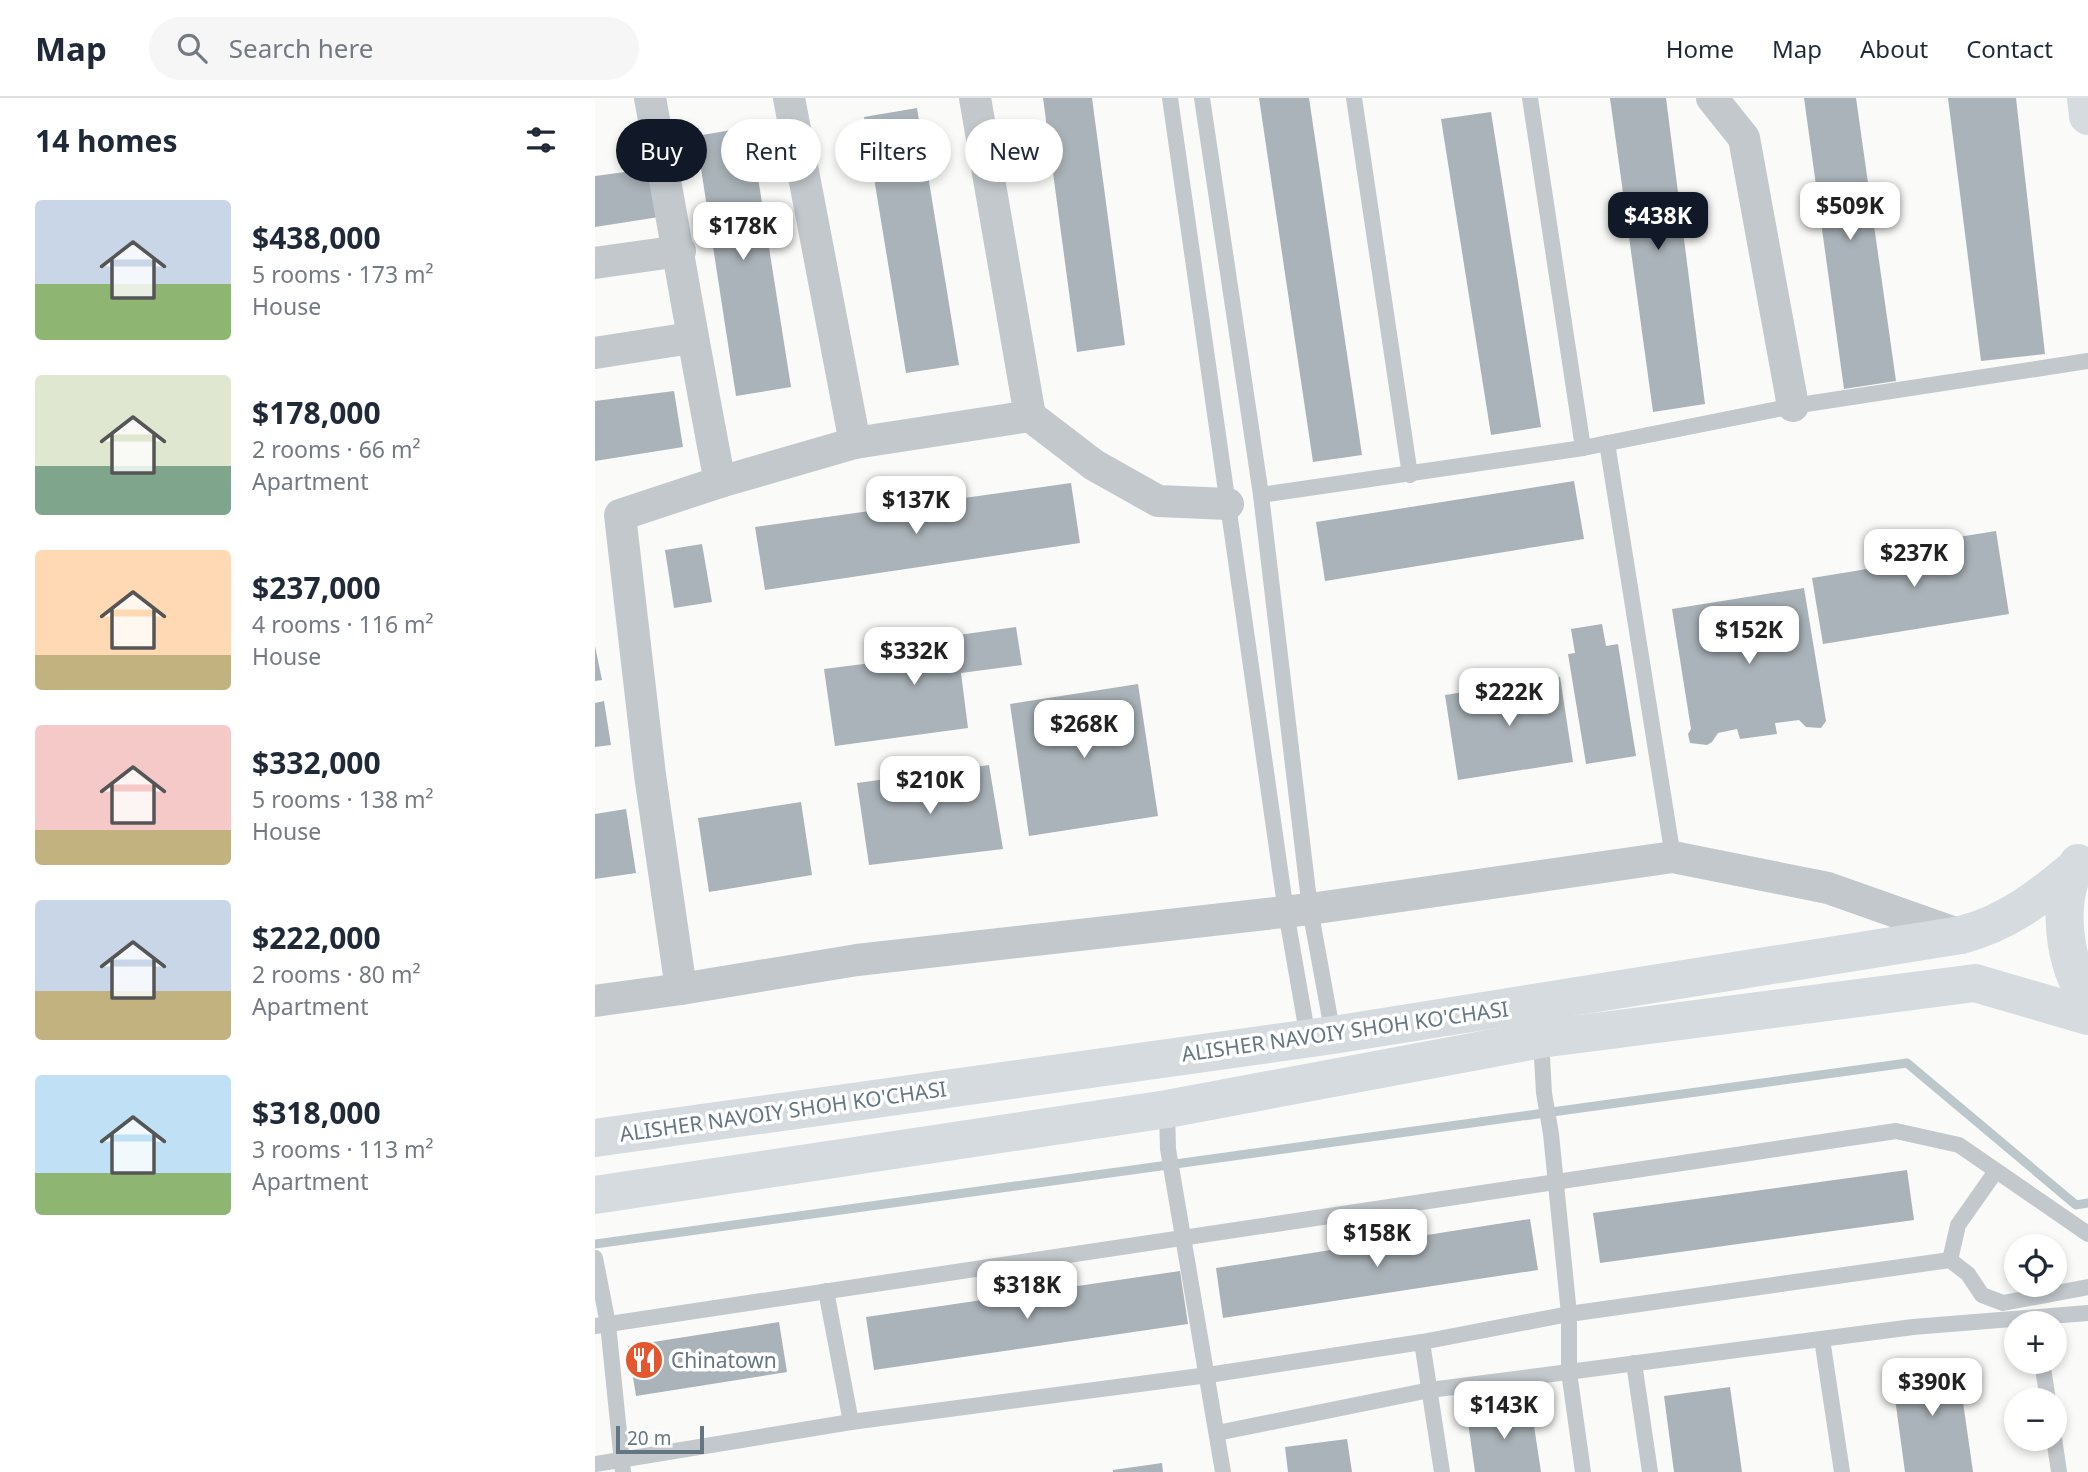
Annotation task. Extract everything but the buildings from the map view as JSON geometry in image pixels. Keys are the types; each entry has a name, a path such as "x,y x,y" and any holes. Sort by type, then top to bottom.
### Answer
{"main road":[{"path":"2086,98 2088,116"},
{"path":"2081,858 2063,913 2069,958 2088,999"},
{"name":"ALISHER NAVOIY SHOH KO'CHASI","path":"595,1138 1320,1036 1961,936 2021,911 2081,858"},
{"name":"ALISHER NAVOIY SHOH KO'CHASI","path":"595,1195 1167,1110 1541,1039 1975,983 2088,1016"}],"street":[{"path":"650,98 680,251 691,338 720,482"},
{"path":"789,98 855,443"},
{"path":"975,98 1030,416 1094,465 1158,501 1228,503"},
{"path":"1712,98 1744,138 1793,406"},
{"path":"595,263 680,251"},
{"path":"595,353 691,338"},
{"path":"681,989 650,775 607,517 855,443 1030,416"},
{"path":"595,1001 857,960 1298,910 1673,857 1828,888 1961,936"}],"lane":[{"path":"1170,98 1228,503 1320,1036"},
{"path":"1202,98 1261,495 1298,910 1320,1036"},
{"path":"1354,98 1410,475"},
{"path":"1530,98 1583,448"},
{"path":"1261,495 1583,448 1793,406 2088,361"},
{"path":"1607,443 1673,857"},
{"path":"1541,1039 1544,1093 1551,1134 1569,1314 1569,1371 1583,1472"},
{"path":"1167,1110 1168,1149 1223,1472"},
{"path":"601,1325 1896,1131 1959,1145 2088,1234"},
{"path":"1949,1260 1958,1225 1996,1171"},
{"path":"595,1259 601,1325 622,1466"},
{"path":"595,1464 622,1466 851,1422 1208,1375 1422,1342 1569,1314 1949,1260 1968,1274 1982,1295 2003,1303 2088,1287"},
{"path":"826,1292 851,1422"},
{"path":"2067,1316 2088,1313"},
{"path":"1217,1433 1430,1390 1913,1327 2004,1323"},
{"path":"1822,1339 1842,1472"},
{"path":"1422,1342 1442,1472"},
{"path":"1634,1363 1650,1472"},
{"path":"2056,1451 2059,1472"}],"waterway":[{"path":"595,1244 1907,1063 2076,1205 2088,1203"}],"place":[{"name":"Chinatown","path":"644,1360"}]}
